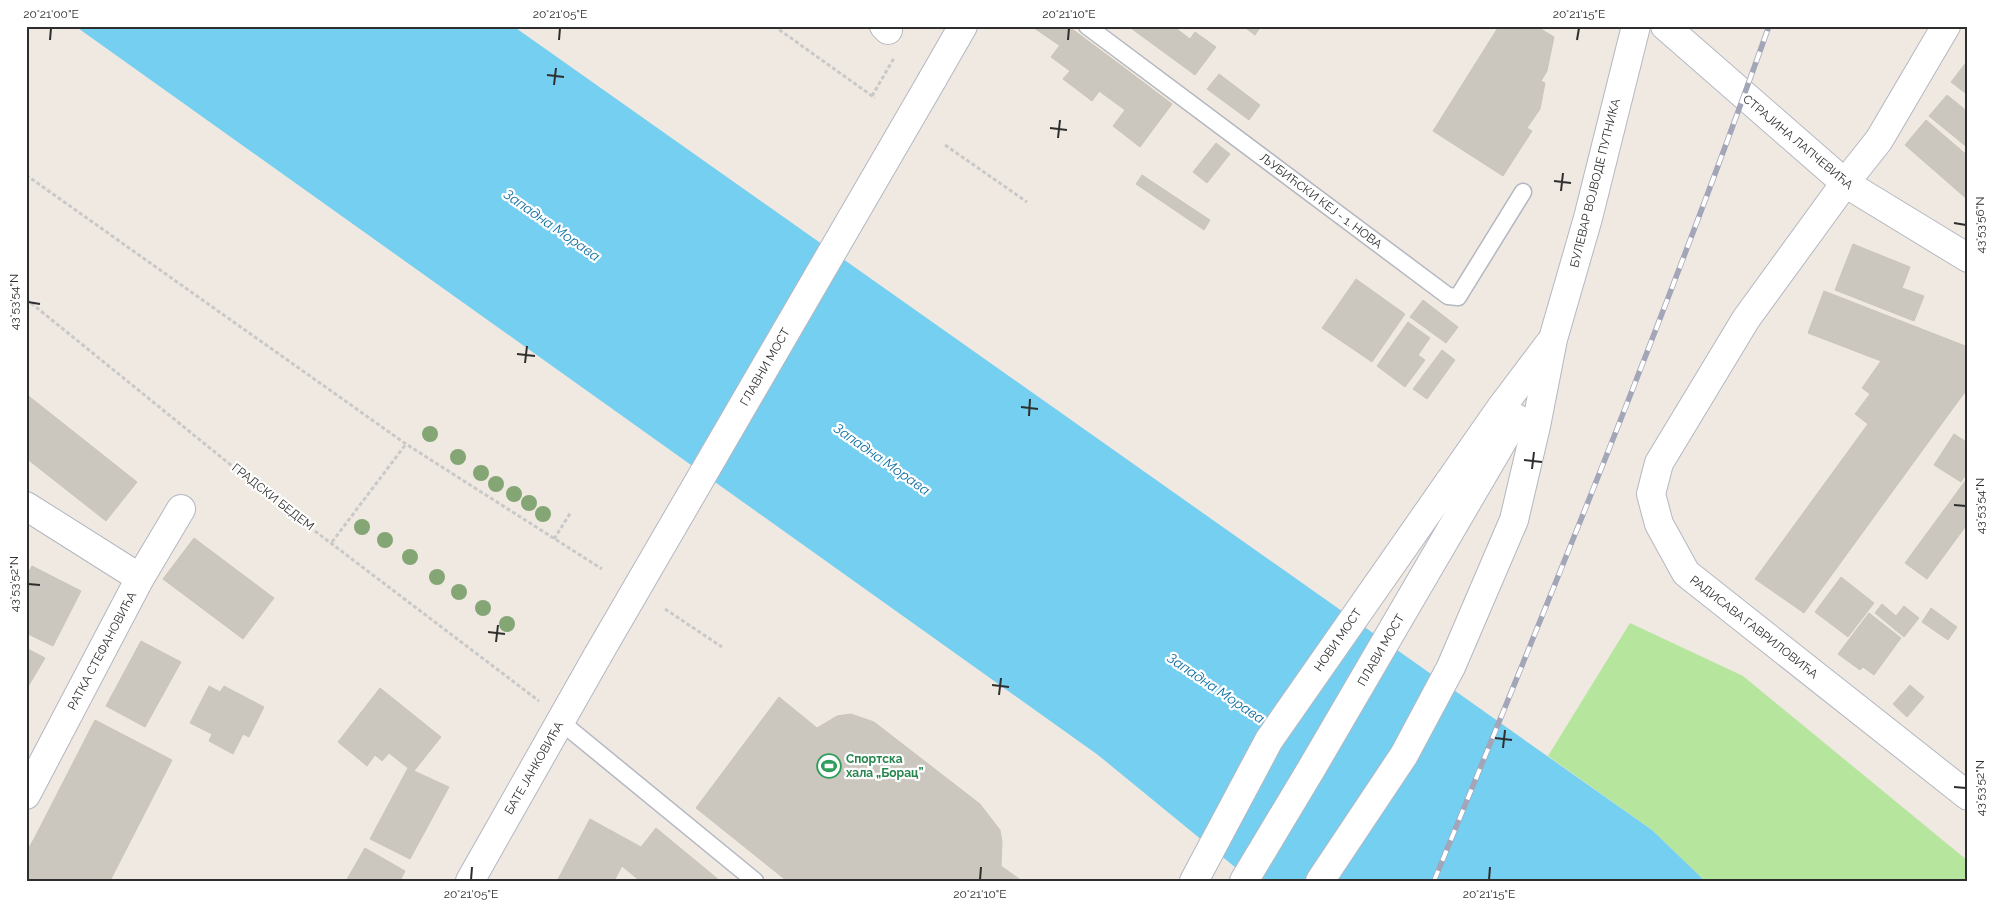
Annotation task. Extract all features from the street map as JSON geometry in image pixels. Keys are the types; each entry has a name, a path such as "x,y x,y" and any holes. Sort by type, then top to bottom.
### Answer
{"main road":[{"name":"ГЛАВНИ МОСТ","path":"598,654 963,26"},
{"name":"БУЛЕВАР ВОЈВОДЕ ПУТНИКА","path":"1517,418 1553,339 1588,218 1636,26"},
{"name":"СТРАЈИНА ЛАПЧЕВИЋА","path":"1665,26 1844,183 1968,258"},
{"name":"РАДИСАВА ГАВРИЛОВИЋА","path":"1946,26 1879,140 1844,183 1746,319 1659,463 1651,494 1659,524 1686,573 1968,796"},
{"name":"БУЛЕВАР ВОЈВОДЕ ПУТНИКА","path":"1517,418 1553,339"},
{"name":"НОВИ МОСТ","path":"1194,881 1269,740 1517,418"},
{"name":"ПЛАВИ МОСТ","path":"1244,881 1517,418"},
{"path":"1320,881 1404,755 1451,667 1514,520 1517,418"},
{"path":"26,506 140,578"},
{"name":"РАТКА СТЕФАНОВИЋА","path":"26,795 36,752 181,509"},
{"name":"БАТЕ ЈАНКОВИЋА","path":"470,881 598,654"}],"lane":[{"name":"ЉУБИЋСКИ КЕЈ - 1. НОВА","path":"1088,26 1448,296 1458,297 1523,192"},
{"path":"561,722 755,881"}],"path":[{"path":"774,26 873,97 895,57"},
{"path":"945,146 1027,202"},
{"path":"26,175 406,444 602,569"},
{"name":"ГРАДСКИ БЕДЕМ","path":"26,299 274,500 332,542 524,690"},
{"path":"332,542 406,444"},
{"path":"554,539 571,512"},
{"path":"664,609 722,647"}],"green space":[{"path":"1630,623 1743,676 1968,861 1968,881 1705,881 1652,830 1548,756"}],"water":[{"name":"Западна Морава","path":"75,26 513,26 1652,830 1705,881 1252,881 1098,755"}],"building":[{"path":"1031,26 1068,26 1072,29 1059,45"},
{"path":"1128,26 1173,26 1190,39 1195,32 1216,47 1195,75"},
{"path":"1243,26 1261,26 1255,35"},
{"path":"1499,26 1536,26 1554,37 1547,71 1541,81 1545,83 1540,109 1527,128 1532,131 1503,176 1433,131"},
{"path":"1072,29 1119,64 1092,101 1063,79 1070,71 1051,57"},
{"path":"1968,60 1968,95 1951,82"},
{"path":"1119,64 1172,104 1140,147 1113,126 1125,110 1099,91"},
{"path":"1219,74 1260,105 1249,120 1207,89"},
{"path":"1947,95 1968,112 1968,148 1929,116"},
{"path":"1926,120 1968,156 1968,200 1905,145"},
{"path":"1216,143 1230,154 1207,183 1193,172"},
{"path":"1142,175 1210,220 1204,230 1136,184"},
{"path":"1853,244 1910,267 1902,288 1924,296 1914,321 1835,290"},
{"path":"1356,279 1405,314 1372,362 1322,328"},
{"path":"1824,291 1968,347 1968,388 1951,411 1881,361 1808,333"},
{"path":"1423,300 1458,327 1446,343 1410,317"},
{"path":"1408,322 1430,338 1418,355 1425,360 1405,387 1377,366"},
{"path":"1442,350 1455,360 1427,399 1413,389"},
{"path":"1881,361 1951,411 1804,613 1755,579 1868,424 1855,414 1870,394 1862,388"},
{"path":"26,394 137,482 106,521 26,458"},
{"path":"1954,434 1968,443 1968,471 1961,482 1934,465"},
{"path":"1968,477 1968,510 1952,499"},
{"path":"1952,499 1968,510 1968,523 1927,579 1905,563"},
{"path":"194,538 274,598 243,639 163,579"},
{"path":"32,566 81,591 53,646 26,633 26,577"},
{"path":"1841,577 1874,603 1848,637 1815,612"},
{"path":"1882,604 1896,616 1904,606 1919,618 1904,637 1875,613"},
{"path":"1931,608 1957,627 1948,640 1922,622"},
{"path":"1869,613 1901,638 1874,675 1863,667 1860,670 1838,654"},
{"path":"141,641 181,662 145,727 106,706"},
{"path":"26,648 45,658 26,690"},
{"path":"1910,685 1924,697 1907,717 1893,704"},
{"path":"209,686 220,692 224,686 264,707 249,737 243,734 233,754 209,741 212,734 190,723"},
{"path":"380,688 441,737 414,771 449,787 410,859 370,839 408,768 389,753 382,761 375,755 367,766 338,742"},
{"name":"Спортска хала „Борац”","path":"779,697 817,728 837,716 851,714 874,722 980,804 1000,830 1002,842 1001,866 1022,881 787,881 696,808"},
{"path":"95,720 172,760 112,877 35,837"},
{"path":"590,819 641,847 656,828 719,880 640,881 622,866 614,881 557,881"},
{"path":"35,837 112,877 110,881 26,881 26,853"},
{"path":"365,848 405,871 400,881 346,881"}],"railway":[{"path":"1434,881 1564,562 1690,242 1769,26"}],"place":[{"name":"Спортска хала „Борац”","path":"829,766"}]}
